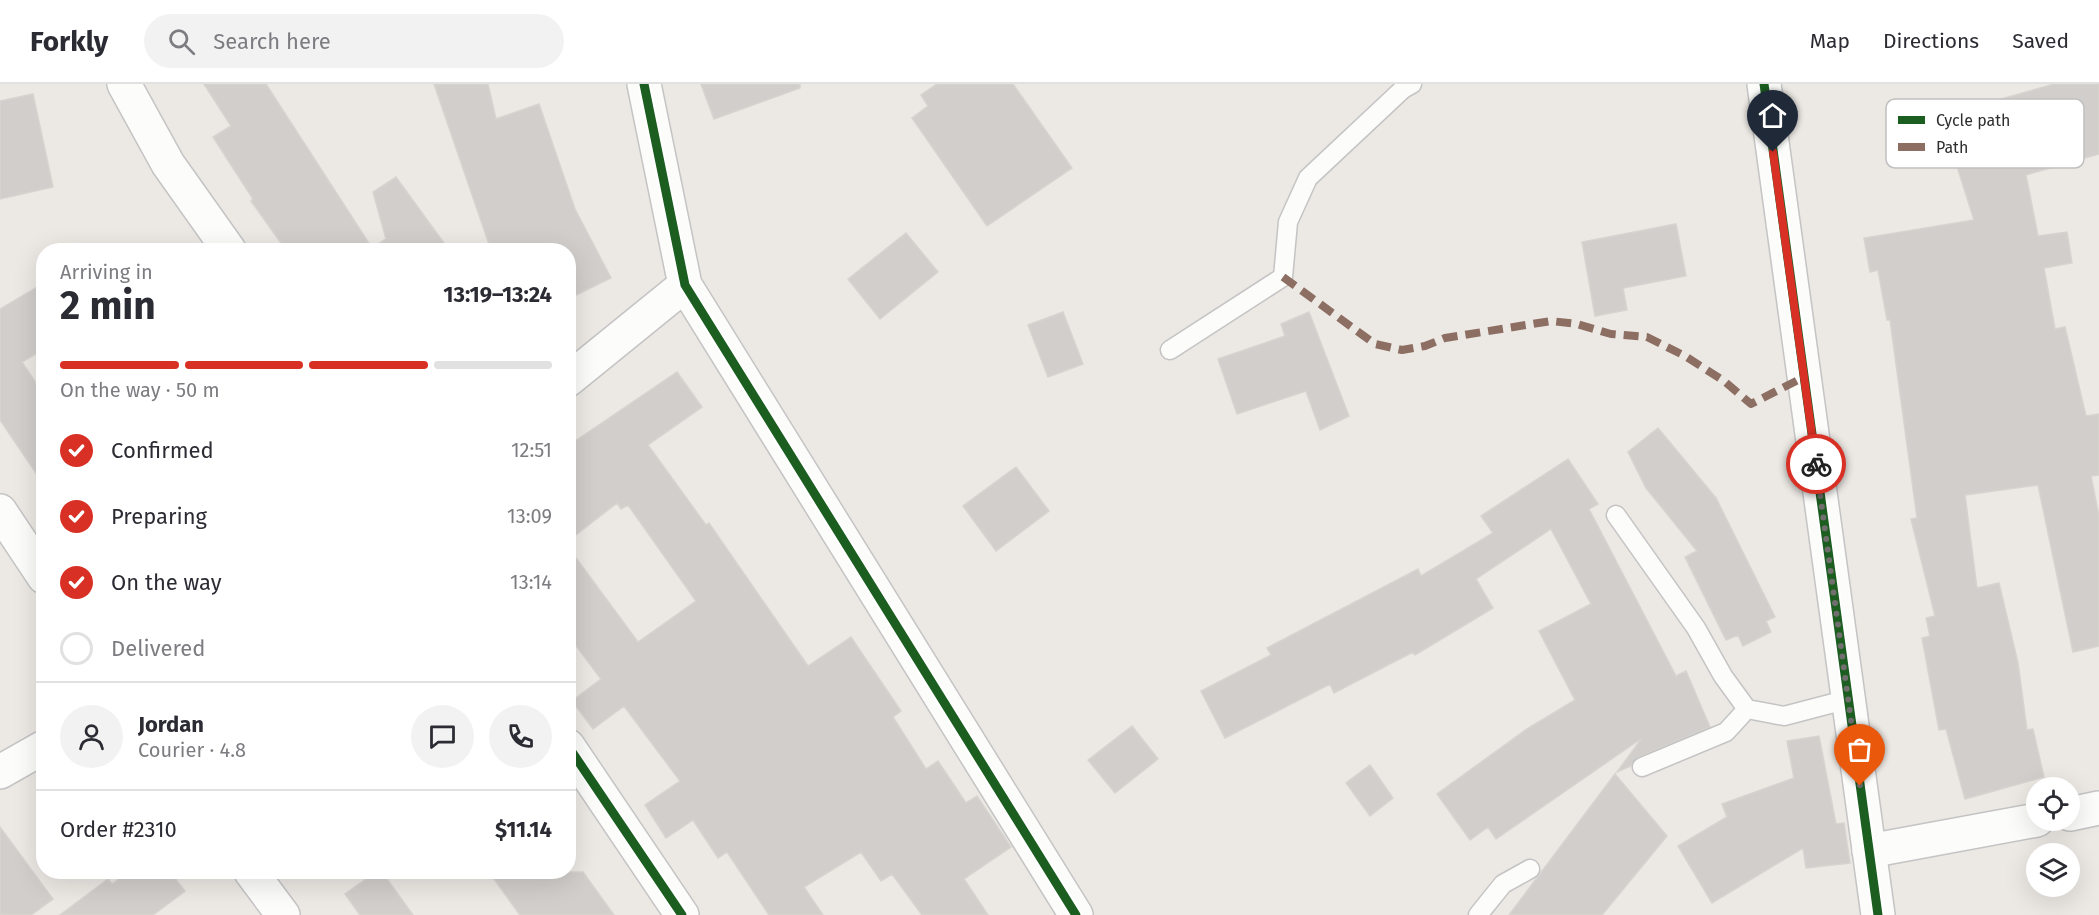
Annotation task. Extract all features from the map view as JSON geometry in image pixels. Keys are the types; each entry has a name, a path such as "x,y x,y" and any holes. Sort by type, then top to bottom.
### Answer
{"street":[{"path":"124,84 168,165 224,243"},
{"path":"644,84 685,285 1076,915"},
{"path":"1764,84 1878,915"},
{"path":"576,374 685,285"},
{"path":"0,511 36,565"},
{"path":"0,772 36,752"},
{"path":"576,758 682,915"},
{"path":"2080,812 2099,808"},
{"path":"1869,851 2026,822"},
{"path":"256,879 283,915"}],"lane":[{"path":"1170,350 1283,277 1288,222 1308,178 1403,89 1412,84"},
{"path":"1616,515 1696,628 1723,676 1747,709 1784,716 1848,699"},
{"path":"1642,767 1726,732 1747,709"},
{"path":"1478,915 1503,884 1530,869"}],"building":[{"path":"204,84 266,84 369,243 281,243 251,201 253,199 213,137 231,126"},
{"path":"434,84 488,84 496,119 539,104 575,209 611,278 576,295 576,243 489,243"},
{"path":"701,84 800,84 800,88 714,119"},
{"path":"937,84 1013,84 1072,168 987,226 912,118 928,106 921,95"},
{"path":"2054,84 2099,84 2099,154 2084,158 2084,99 2001,99"},
{"path":"33,94 53,187 0,199 0,101"},
{"path":"1958,168 2050,168 2026,175 2038,236 2067,232 2072,263 2044,268 2055,329 2065,327 2086,416 2099,414 2099,475 2091,476 2099,516 2099,646 2073,652 2038,485 1965,495 1977,588 1999,583 2018,663 2027,730 2033,729 2044,777 2026,777 2026,782 1965,799 1946,729 1939,730 1922,638 1930,636 1926,618 1935,616 1911,519 1917,518 1890,320 1887,320 1878,270 1870,272 1864,238 1974,220"},
{"path":"396,177 444,243 380,243 386,239 373,192"},
{"path":"1676,224 1686,276 1623,288 1627,310 1595,316 1582,242"},
{"path":"906,233 938,272 880,319 848,279"},
{"path":"36,288 36,354 22,362 36,383 36,473 0,420 0,309"},
{"path":"1063,312 1083,364 1048,377 1028,325"},
{"path":"1309,312 1349,416 1320,430 1306,391 1237,414 1218,359 1285,336 1281,324"},
{"path":"677,372 702,407 648,445 706,525 709,523 808,666 851,637 901,711 893,717 926,769 938,761 966,803 977,796 1011,847 964,879 988,915 922,915 892,874 881,881 861,852 804,887 823,915 769,915 727,852 718,858 693,820 666,838 645,805 680,781 624,706 593,729 576,706 576,698 601,679 576,646 576,558 638,642 696,601 628,505 621,509 617,503 576,535 576,441"},
{"path":"1658,428 1716,498 1775,617 1766,621 1771,632 1743,646 1738,635 1726,640 1685,557 1697,551 1646,488 1628,452"},
{"path":"1568,459 1598,504 1589,509 1676,676 1686,671 1710,727 1638,757 1631,766 1617,772 1642,738 1496,839 1488,827 1470,840 1437,794 1527,729 1575,700 1539,631 1591,604 1551,529 1476,579 1493,608 1415,655 1413,652 1334,693 1330,684 1225,738 1201,691 1271,655 1267,648 1418,569 1421,576 1493,533 1481,516"},
{"path":"1016,467 1049,511 996,551 963,506"},
{"path":"1132,726 1158,759 1115,793 1088,760"},
{"path":"1819,736 1836,824 1844,823 1850,863 1806,868 1803,848 1712,903 1678,846 1727,817 1722,804 1794,778 1787,741"},
{"path":"1370,765 1393,798 1370,816 1346,783"},
{"path":"1615,774 1667,836 1602,915 1509,915"},
{"path":"0,827 36,879 53,899 31,915 0,915"},
{"path":"576,872 583,872 614,915 520,915 494,879 576,879"},
{"path":"108,879 112,884 119,879 176,879 185,891 153,915 60,915"},
{"path":"366,879 387,879 413,915 360,915 345,894"}],"marked path":[{"path":"1283,277 1375,344 1402,350 1425,346 1445,338 1551,321 1577,324 1611,334 1647,337 1685,356 1724,381 1751,404 1804,377"}],"cycle path":[{"path":"644,84 685,285 1076,915"},
{"path":"1764,84 1878,915"},
{"path":"576,758 682,915"}],"way so far":[{"path":"1816,464 1860,786"}],"route":[{"path":"1773,152 1816,464"}]}
